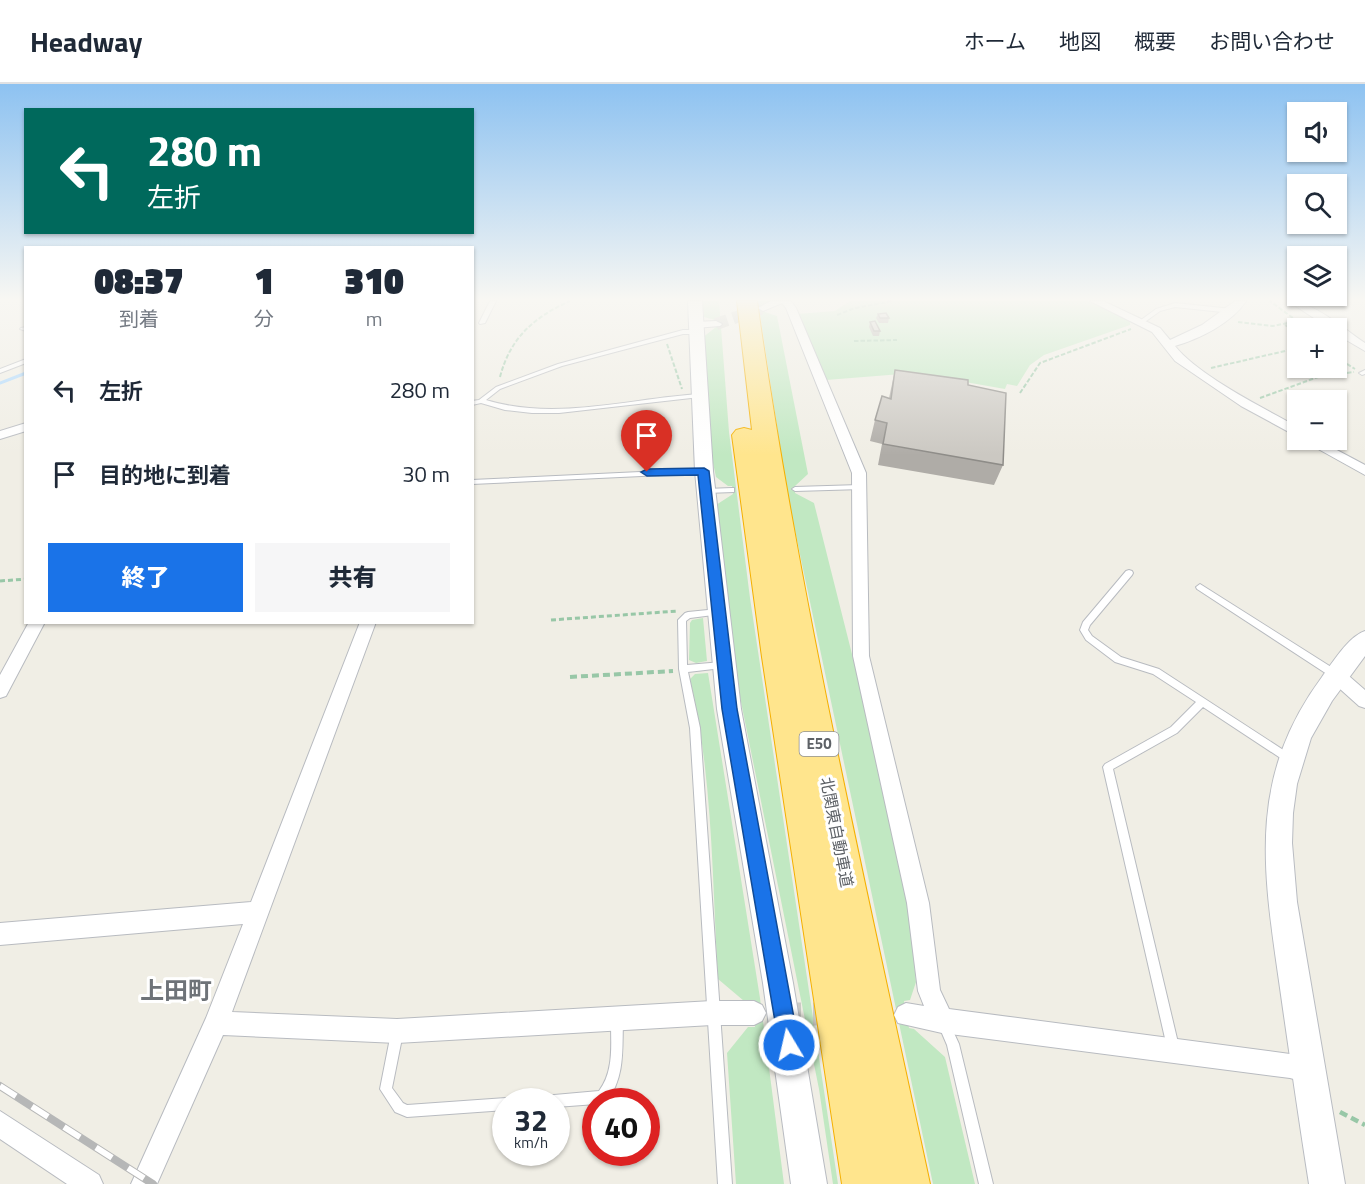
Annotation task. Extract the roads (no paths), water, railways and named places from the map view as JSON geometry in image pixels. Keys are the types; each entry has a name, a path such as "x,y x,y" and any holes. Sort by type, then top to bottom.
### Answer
{"highway":[{"name":"北関東自動車道","path":"730,352 741,411 764,579 866,1184"},
{"name":"北関東自動車道","path":"758,352 762,421 801,653 906,1184"}],"street":[{"path":"694,352 692,396 704,471 729,709 787,1035 809,1184"},
{"path":"809,352 856,465 860,487 861,656 918,903 929,991 942,1022"},
{"path":"1173,352 1245,403 1287,427"},
{"path":"0,435 24,428"},
{"path":"1327,450 1365,471"},
{"path":"0,691 36,624"},
{"path":"144,1184 216,1023 367,624"},
{"path":"1327,1184 1278,878 1279,816 1291,760 1314,707 1336,675 1365,640"},
{"path":"1336,675 1365,701"},
{"path":"0,934 258,912"},
{"path":"216,1023 397,1031 712,1013 754,1013"},
{"path":"906,1015 942,1022 1290,1066 1308,1071"},
{"path":"0,1124 90,1184"}],"lane":[{"path":"474,403 481,401 498,388 572,361 605,352"},
{"path":"0,371 24,362"},
{"path":"481,401 498,408 541,411 582,409 692,396"},
{"path":"474,483 704,471"},
{"path":"795,489 860,487"},
{"path":"705,491 732,490"},
{"path":"1130,573 1086,624 1085,633 1118,660 1156,671 1291,760"},
{"path":"1200,587 1336,675"},
{"path":"718,612 688,615 682,620 683,669 695,728 725,1184"},
{"path":"683,669 724,665"},
{"path":"1174,1051 1108,766 1174,730 1202,702"},
{"path":"570,1100 602,1097 611,1088 616,1067 617,1018"},
{"path":"942,1022 953,1044 986,1184"},
{"path":"397,1031 386,1089 399,1108 406,1111 492,1105"}],"waterway":[{"path":"0,383 24,374"}],"tunnel":[{"path":"778,1014 839,1014"}],"railway":[{"path":"0,1086 153,1184"}],"district":[{"name":"上田町","path":"176,991"}]}
